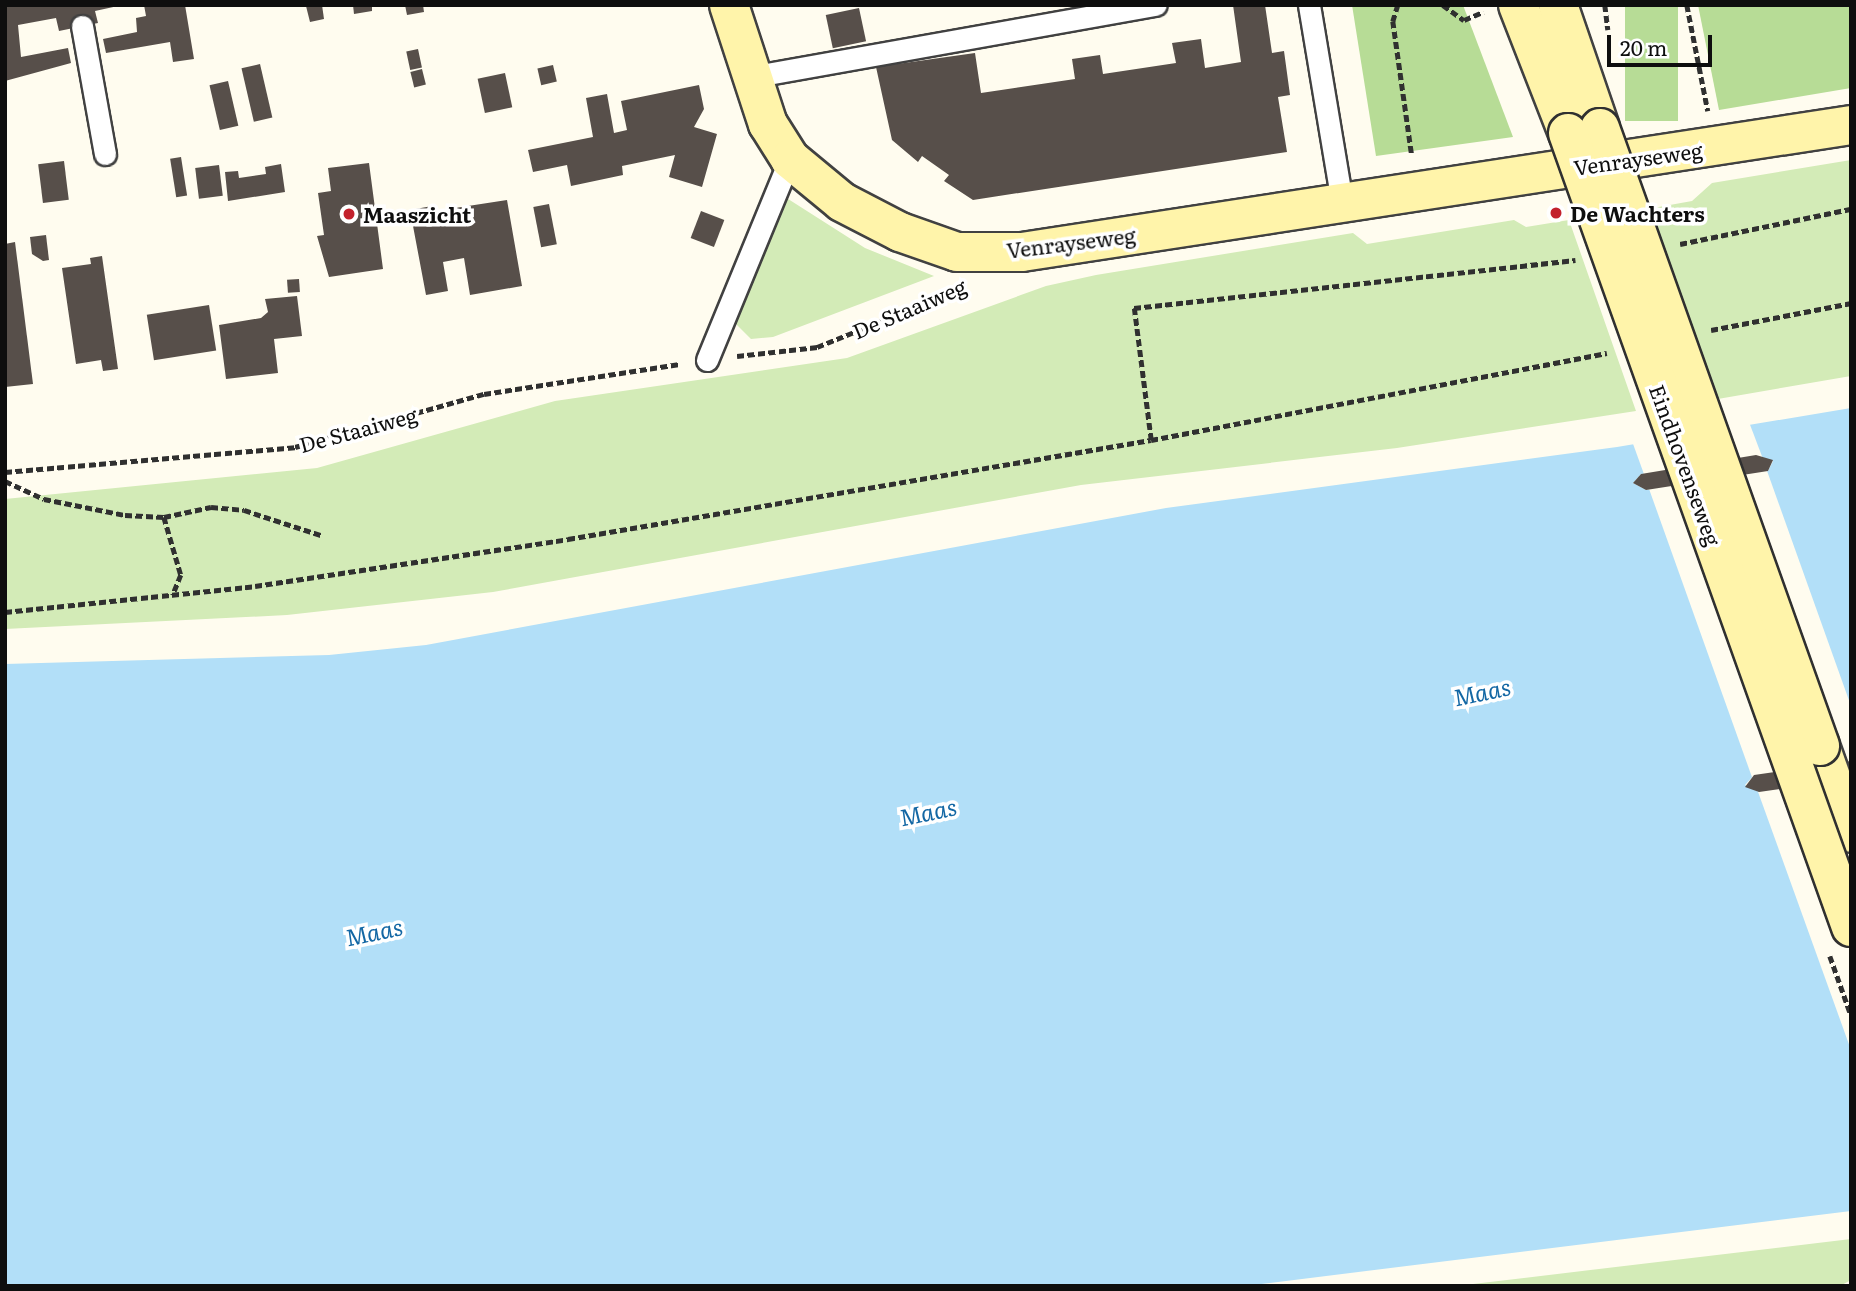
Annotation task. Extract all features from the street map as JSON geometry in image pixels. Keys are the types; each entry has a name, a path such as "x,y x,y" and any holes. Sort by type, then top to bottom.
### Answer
{"main road":[{"name":"Venrayseweg","path":"729,5 750,77 768,124 790,159 842,202 900,232 957,252 1022,252 1851,125"},
{"name":"Eindhovenseweg","path":"1559,5 1584,131 1851,927"},
{"name":"Eindhovenseweg","path":"1501,8 1584,131 1851,833"}],"lane":[{"path":"750,77 1051,15 1156,5"},
{"path":"1309,5 1342,202"},
{"path":"82,26 105,154"},
{"path":"708,360 790,159"}],"path":[{"path":"1398,5 1393,21 1417,191"},
{"path":"1443,5 1464,20 1501,8"},
{"path":"1687,5 1715,147"},
{"path":"1675,245 1851,209"},
{"path":"1151,440 1135,308 1580,260"},
{"name":"De Staaiweg","path":"5,472 295,447 484,394 708,360 817,347 968,285"},
{"path":"1706,331 1851,303"},
{"path":"5,612 173,595 568,539 1151,440 1613,351"},
{"path":"5,481 44,499 164,517 211,507 244,510 321,535"},
{"path":"164,517 181,575 173,595"}],"green space":[{"path":"1352,5 1463,5 1513,137 1376,156"},
{"path":"1625,5 1678,5 1678,121 1625,121"},
{"path":"1698,5 1851,5 1851,88 1719,110"},
{"path":"1851,160 1851,376 1712,400 1642,210 1692,201 1712,183"},
{"path":"785,197 865,248 934,276 773,337 751,339 736,324"},
{"path":"1514,220 1526,227 1569,220 1636,411 1397,448 1081,485 493,592 287,615 5,629 5,499 317,468 555,401 847,358 1046,286 1096,275 1353,233 1367,244"},
{"path":"1851,1239 1851,1280 1840,1286 1456,1286"}],"water":[{"name":"Maas","path":"1851,408 1851,761 1754,775 1745,785 1759,792 1851,779 1851,1211 1245,1286 5,1286 5,664 329,655 426,645 1166,508 1617,447","holes":["1756,455 1773,461 1768,471 1646,490 1633,483 1641,474"]}],"pier":[{"path":"1749,422 1763,459 1645,477 1632,441"},
{"path":"1766,468 1851,706 1851,765 1753,780 1648,486"},
{"path":"1851,775 1851,1050 1757,789"}],"building":[{"path":"5,5 118,6 95,11 98,23 59,31 56,18 18,25 21,57 68,48 71,63 5,81"},
{"path":"144,5 185,5 194,59 173,62 170,42 106,53 103,39 137,32 136,18 146,16"},
{"path":"322,5 324,19 310,22 306,6"},
{"path":"353,5 372,5 372,11 354,14"},
{"path":"405,5 423,5 424,12 407,15"},
{"path":"1233,5 1265,5 1272,53 1284,51 1290,95 1278,97 1287,152 973,200 944,181 949,175 922,156 918,162 892,140 876,67 975,53 981,93 1075,79 1072,59 1100,55 1103,74 1176,63 1172,43 1201,39 1205,68 1241,62"},
{"path":"859,8 866,41 833,48 826,15"},
{"path":"418,49 422,68 410,70 406,51"},
{"path":"260,64 272,118 254,122 241,68"},
{"path":"553,65 557,82 541,85 537,69"},
{"path":"422,69 426,85 414,87 410,72"},
{"path":"505,73 512,107 485,113 478,79"},
{"path":"228,81 238,126 220,130 209,85"},
{"path":"699,85 704,109 694,127 717,134 702,187 669,177 675,155 622,166 623,175 571,186 567,165 533,172 528,150 593,137 586,98 607,94 614,133 627,130 621,101"},
{"path":"181,157 187,196 176,197 170,159"},
{"path":"64,161 69,200 43,203 38,164"},
{"name":"Maaszicht","path":"369,163 383,269 329,277 317,236 324,235 318,193 331,191 328,168"},
{"path":"281,164 285,192 228,201 225,172 238,171 239,178 266,174 265,167"},
{"path":"219,165 223,196 199,199 195,168"},
{"path":"507,200 522,286 470,295 464,258 443,262 448,291 426,295 410,210 432,206 434,219 457,214 455,208"},
{"path":"549,204 557,244 541,247 533,207"},
{"path":"701,211 724,220 714,247 691,238"},
{"path":"46,235 49,260 43,261 32,254 30,237"},
{"path":"15,242 33,384 5,387 5,244"},
{"path":"102,256 118,369 103,371 101,360 76,364 62,268 91,264 90,258"},
{"path":"299,279 300,292 288,293 287,280"},
{"path":"297,296 302,336 274,339 278,373 226,379 219,325 261,318 268,312 265,299"},
{"path":"209,305 216,350 154,360 147,315"},
{"path":"1756,455 1773,460 1768,471 1646,490 1633,483 1641,474"},
{"path":"1851,761 1851,779 1759,792 1745,787 1754,775"}],"place":[{"name":"De Wachters","path":"1556,213"},
{"name":"Maaszicht","path":"349,214"}]}
